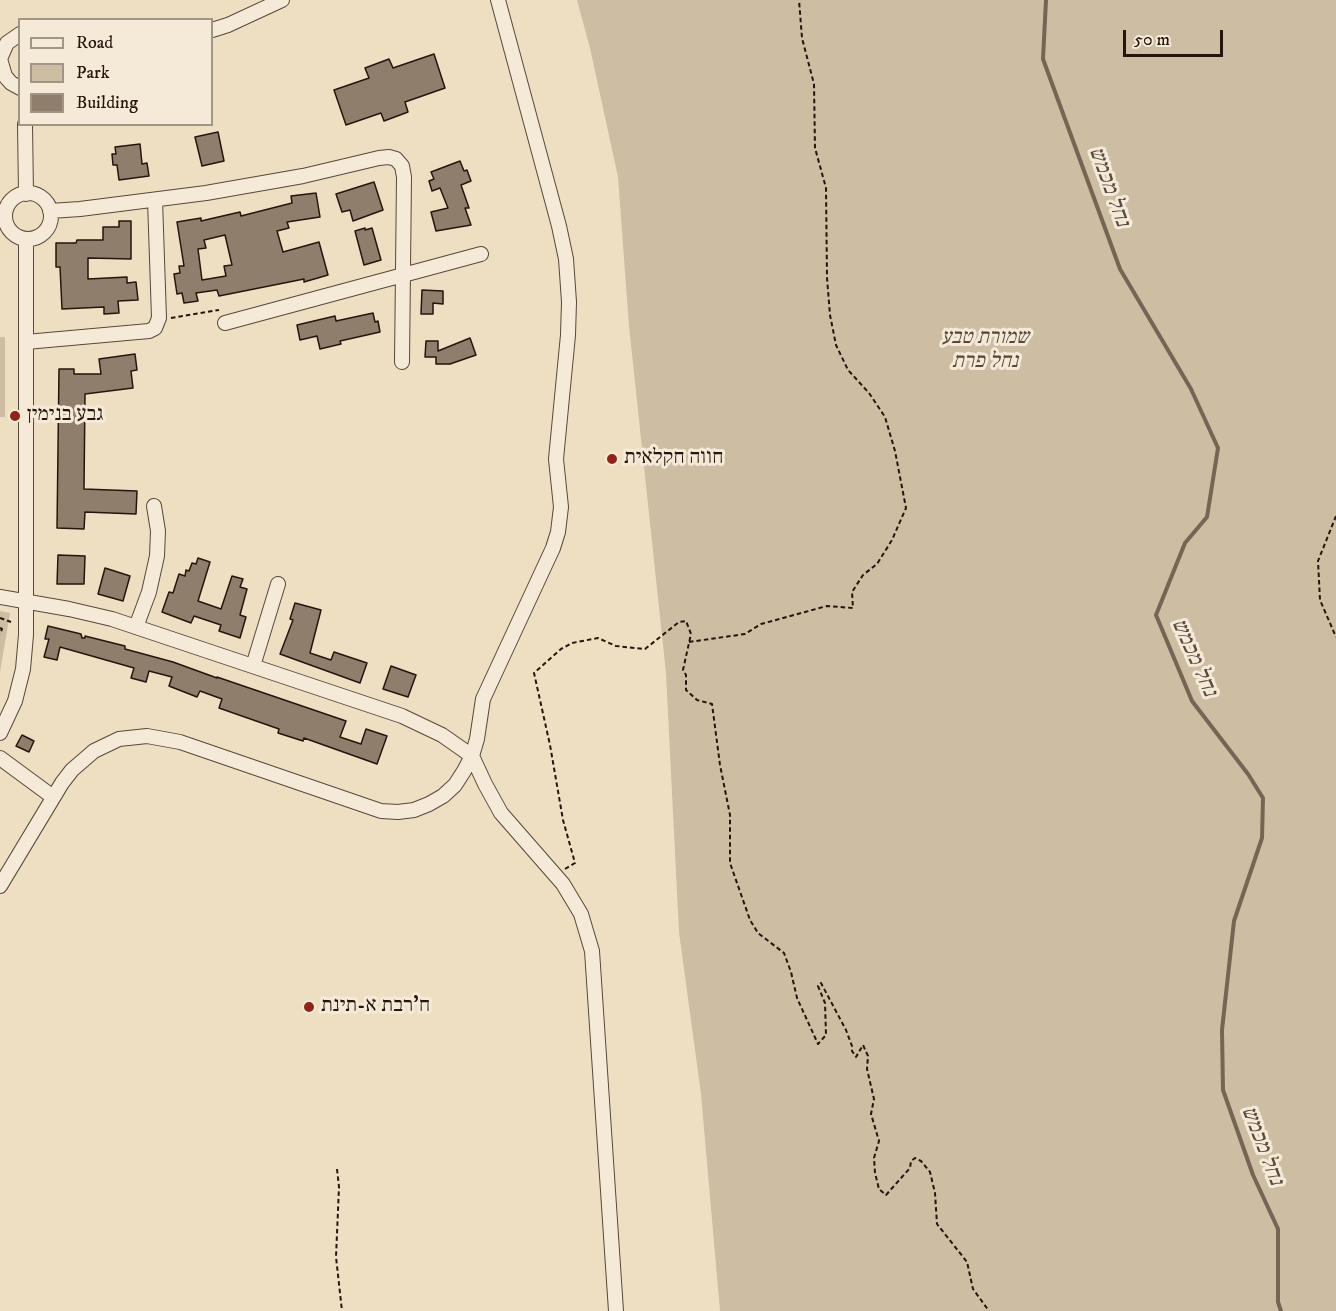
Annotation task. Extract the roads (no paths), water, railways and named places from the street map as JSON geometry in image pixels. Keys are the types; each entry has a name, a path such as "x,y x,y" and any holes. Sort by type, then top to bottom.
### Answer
{"street":[{"path":"213,30 282,0"},
{"path":"0,886 53,797 72,770 106,744 133,737 163,738 180,742 381,812 414,810 429,804 443,796 465,771 472,756 483,699 553,548 558,532 561,507 557,471 557,440 569,313 568,280 562,237 498,0"},
{"path":"18,35 7,43 0,59 5,76 18,87"},
{"path":"25,126 26,194"},
{"path":"50,211 155,200 260,184 379,158 393,158 402,166 404,177 402,362"},
{"path":"26,194 33,194 42,199 50,211 50,221 45,230 36,237 26,239 13,233 3,217 10,202 26,194"},
{"path":"26,342 149,331 155,328 158,320 155,200"},
{"path":"0,733 15,701 23,669 27,601 26,239"},
{"path":"225,323 481,254"},
{"path":"136,627 149,592 157,556 158,531 154,506"},
{"path":"253,666 278,584"},
{"path":"0,597 92,614 253,666 418,723 450,740 472,756 501,813 563,884 581,914 592,951 616,1311"},
{"path":"0,758 53,797"}],"waterway":[{"name":"נחל מכמש","path":"1046,0 1043,59 1120,269 1191,389 1218,448 1207,517 1185,543 1156,615 1192,701 1248,774 1263,798 1262,838 1234,921 1222,1030 1223,1090 1253,1175 1278,1229 1278,1302 1281,1311"}],"place":[{"name":"גבע בנימין","path":"15,416"},
{"name":"חווה חקלאית","path":"612,459"},
{"name":"ח'רבת א-תינת","path":"309,1007"}],"park label":[{"name":"שמורת טבע נחל פרת","path":"985,351"}]}
